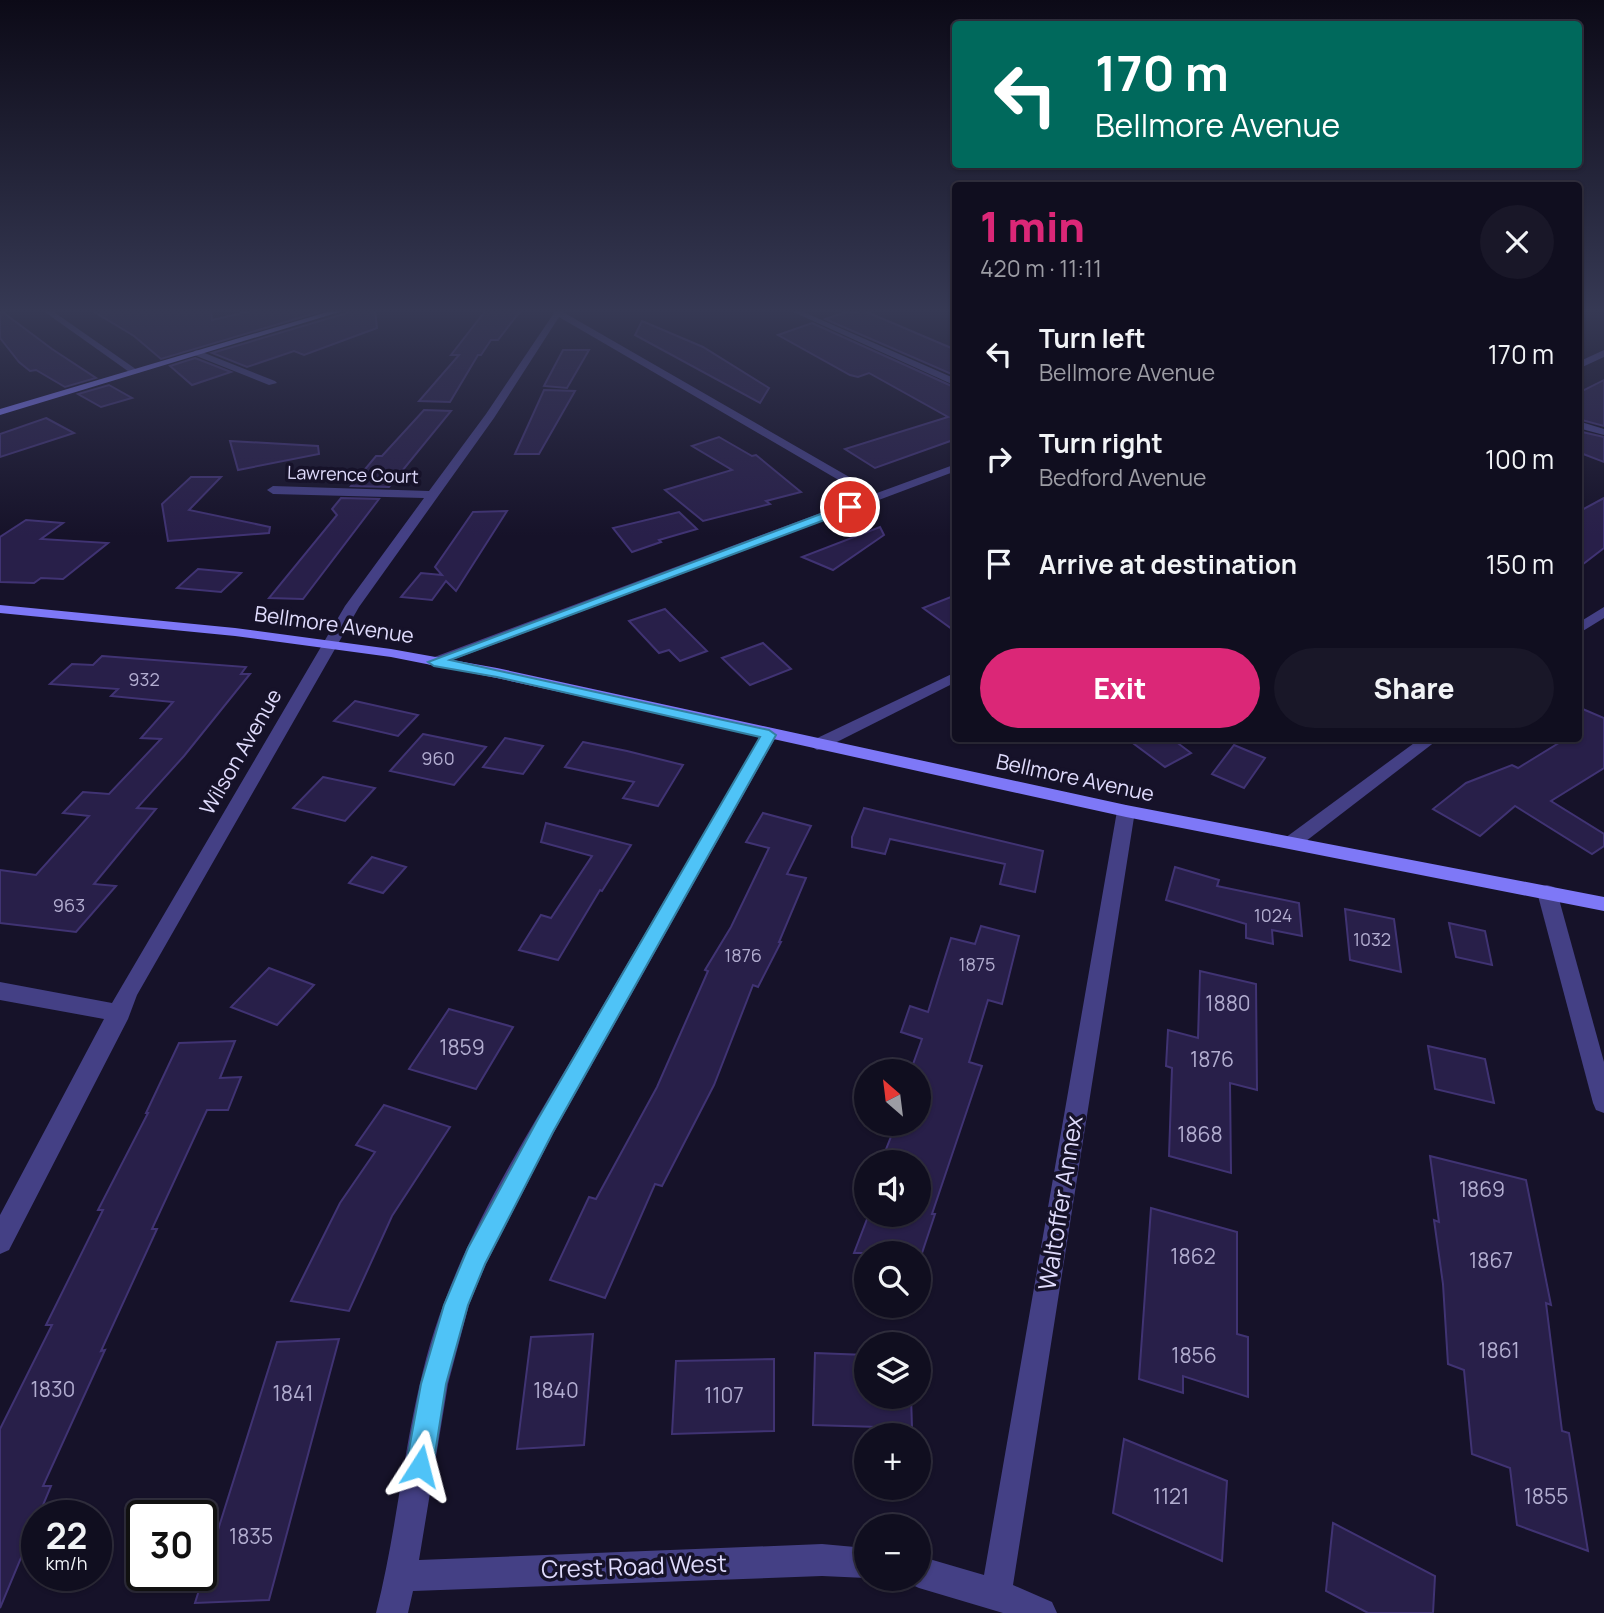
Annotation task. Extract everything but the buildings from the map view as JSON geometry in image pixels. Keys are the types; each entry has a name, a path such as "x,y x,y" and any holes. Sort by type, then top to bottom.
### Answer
{"main road":[{"path":"0,412 90,385"},
{"name":"Bellmore Avenue","path":"0,609 235,632 511,676 769,735 1126,811 1604,904"}],"street":[{"name":"Wilson Avenue","path":"0,1241 120,1013 130,989 352,606 510,385"},
{"path":"685,385 876,497"},
{"path":"1582,425 1604,432"},
{"path":"434,662 952,468"},
{"name":"Lawrence Court","path":"273,490 433,495"},
{"path":"1582,627 1604,611"},
{"path":"817,745 952,678"},
{"path":"392,1613 401,1576 433,1384 456,1305 477,1256 545,1125 769,735"},
{"path":"1291,843 1427,742"},
{"name":"Waltoffer Annex","path":"996,1594 1126,811"},
{"path":"1547,892 1604,1103"},
{"path":"0,991 120,1013"},
{"name":"Crest Road West","path":"401,1576 809,1560 854,1562"},
{"path":"931,1575 996,1594 1041,1613"}],"route":[{"path":"420,1466 433,1384 456,1305 477,1256 545,1125 769,735 497,673 434,662 850,507"}]}
